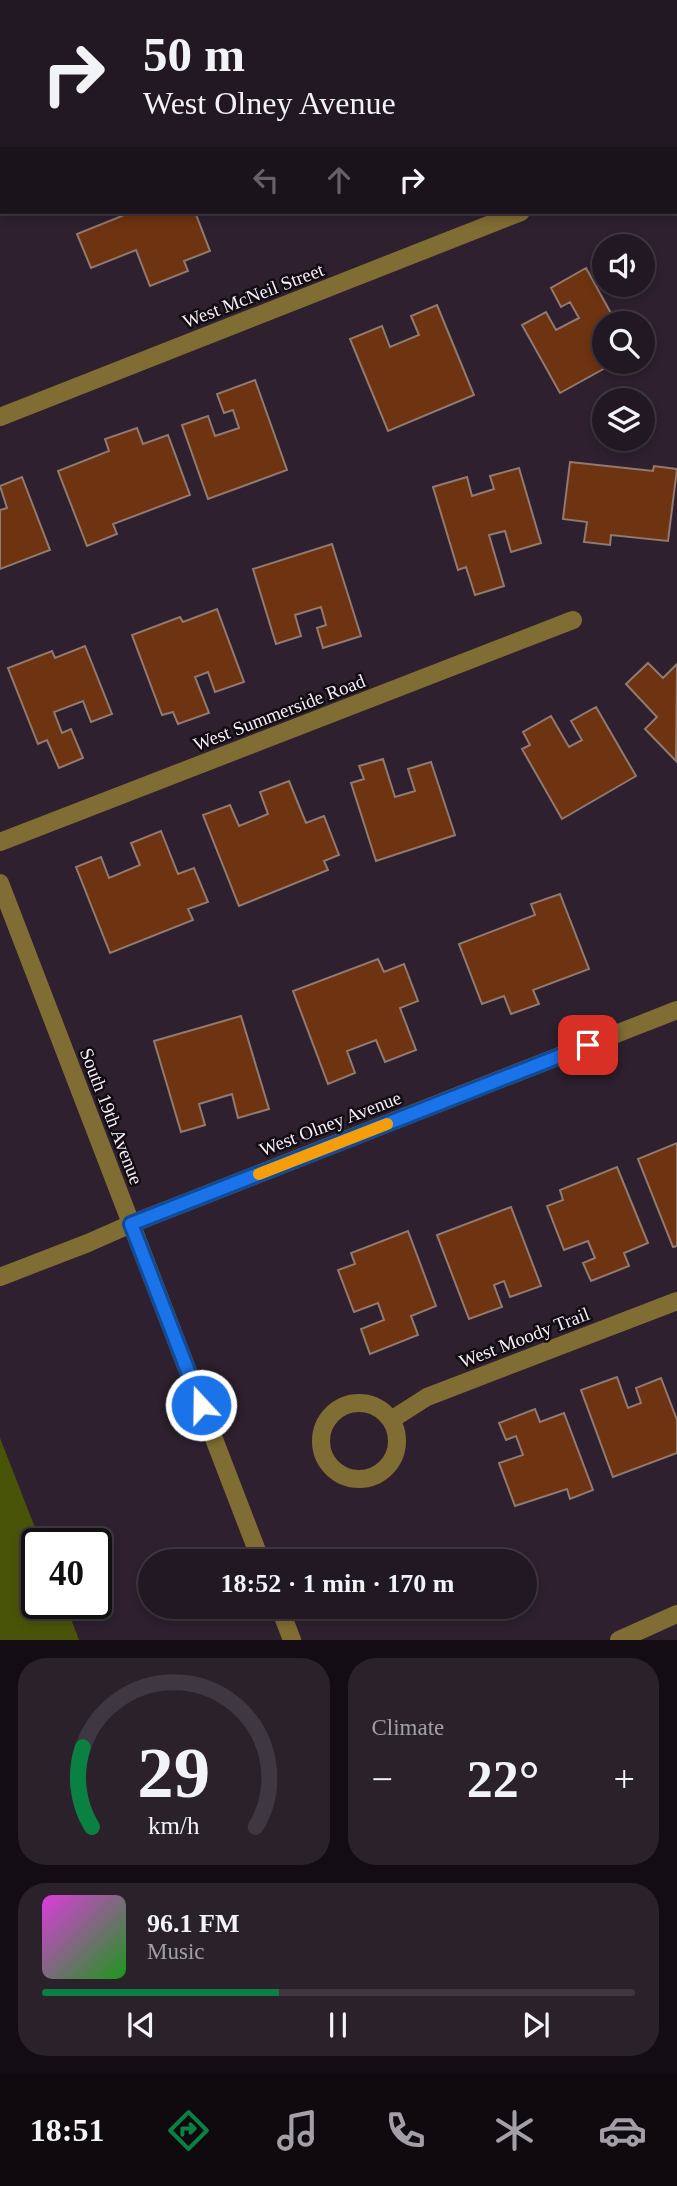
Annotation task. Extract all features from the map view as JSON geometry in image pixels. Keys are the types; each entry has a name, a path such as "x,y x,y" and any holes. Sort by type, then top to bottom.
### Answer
{"street":[{"name":"West McNeil Street","path":"0,417 516,214"},
{"name":"West Summerside Road","path":"0,842 573,620"},
{"name":"South 19th Avenue","path":"0,883 256,1549"},
{"name":"West Olney Avenue","path":"0,1277 677,1010"},
{"name":"West Moody Trail","path":"391,1420 427,1397 677,1301"},
{"path":"354,1402 370,1403 385,1412 391,1420 398,1440 395,1456 385,1469 371,1478 355,1479 339,1475 327,1464 320,1449 320,1433 327,1418 339,1407 354,1402"},
{"path":"619,1640 677,1614"},
{"path":"284,1619 292,1640"}],"green space":[{"path":"0,1438 35,1528 21,1528 21,1619 71,1619 79,1640 0,1640"}],"building":[{"path":"121,214 196,214 210,251 184,261 188,271 150,286 136,250 91,268 77,234 122,216"},
{"path":"586,268 592,279 592,297 602,297 610,311 592,311 592,374 594,374 560,393 522,325 546,312 556,330 579,318 570,302 561,307 551,288"},
{"path":"437,305 474,395 388,431 350,339 382,326 390,347 419,335 411,316"},
{"path":"255,380 287,470 208,499 182,425 208,416 215,436 239,428 233,410 224,413 217,394"},
{"path":"137,428 143,444 168,435 190,495 113,524 117,534 87,546 58,471 109,451 105,439"},
{"path":"570,462 653,471 654,466 677,469 668,541 611,535 610,545 584,542 587,522 563,519"},
{"path":"519,468 541,543 511,552 505,531 489,535 504,586 475,595 466,567 458,570 433,487 467,477 472,496 494,489 490,476"},
{"path":"22,477 50,550 0,569 0,510 7,508 0,486"},
{"path":"332,544 361,636 323,648 317,628 326,625 321,607 295,615 301,636 276,644 253,569"},
{"path":"217,609 244,682 215,692 208,672 195,677 209,713 178,724 173,712 162,715 132,635 180,617 183,622"},
{"path":"85,646 112,714 91,722 83,701 54,712 62,733 71,729 83,758 59,768 47,740 38,744 8,668 52,651 55,658"},
{"path":"648,663 663,678 677,664 676,761 645,729 657,717 626,684"},
{"path":"596,707 636,776 562,819 522,749 530,745 523,732 551,716 569,747 582,740 571,721"},
{"path":"383,759 395,797 415,791 408,769 431,762 455,835 376,861 351,783 364,779 359,766"},
{"path":"289,781 306,823 324,816 339,855 324,861 328,870 239,906 203,815 230,805 239,826 268,814 260,792"},
{"path":"161,831 178,874 194,868 208,902 188,909 193,920 110,953 76,867 101,857 109,878 140,865 131,843"},
{"path":"560,894 589,969 533,990 539,1004 511,1014 504,996 482,1004 459,944 535,915 531,904"},
{"path":"378,959 384,972 404,964 418,1001 400,1008 416,1050 385,1062 376,1040 347,1051 355,1073 328,1084 293,991"},
{"path":"241,1016 269,1109 238,1118 232,1094 199,1104 205,1125 181,1132 154,1041"},
{"path":"677,1143 677,1246 673,1247 638,1159"},
{"path":"617,1167 648,1243 624,1253 629,1266 591,1281 583,1263 595,1258 588,1241 564,1250 547,1206 563,1200 560,1190"},
{"path":"511,1207 541,1286 510,1297 504,1281 494,1285 502,1307 469,1319 437,1235"},
{"path":"408,1231 436,1306 411,1316 418,1335 370,1354 361,1329 384,1320 378,1303 354,1312 338,1270 355,1264 351,1253"},
{"path":"617,1377 628,1408 641,1403 636,1388 661,1378 677,1420 677,1453 613,1477 581,1390"},
{"path":"535,1409 540,1422 564,1413 593,1490 570,1499 567,1489 515,1506 499,1463 523,1455 516,1436 506,1440 499,1423"}],"slow traffic":[{"path":"259,1174 387,1124"}],"route":[{"path":"201,1405 131,1224 588,1045"}]}
